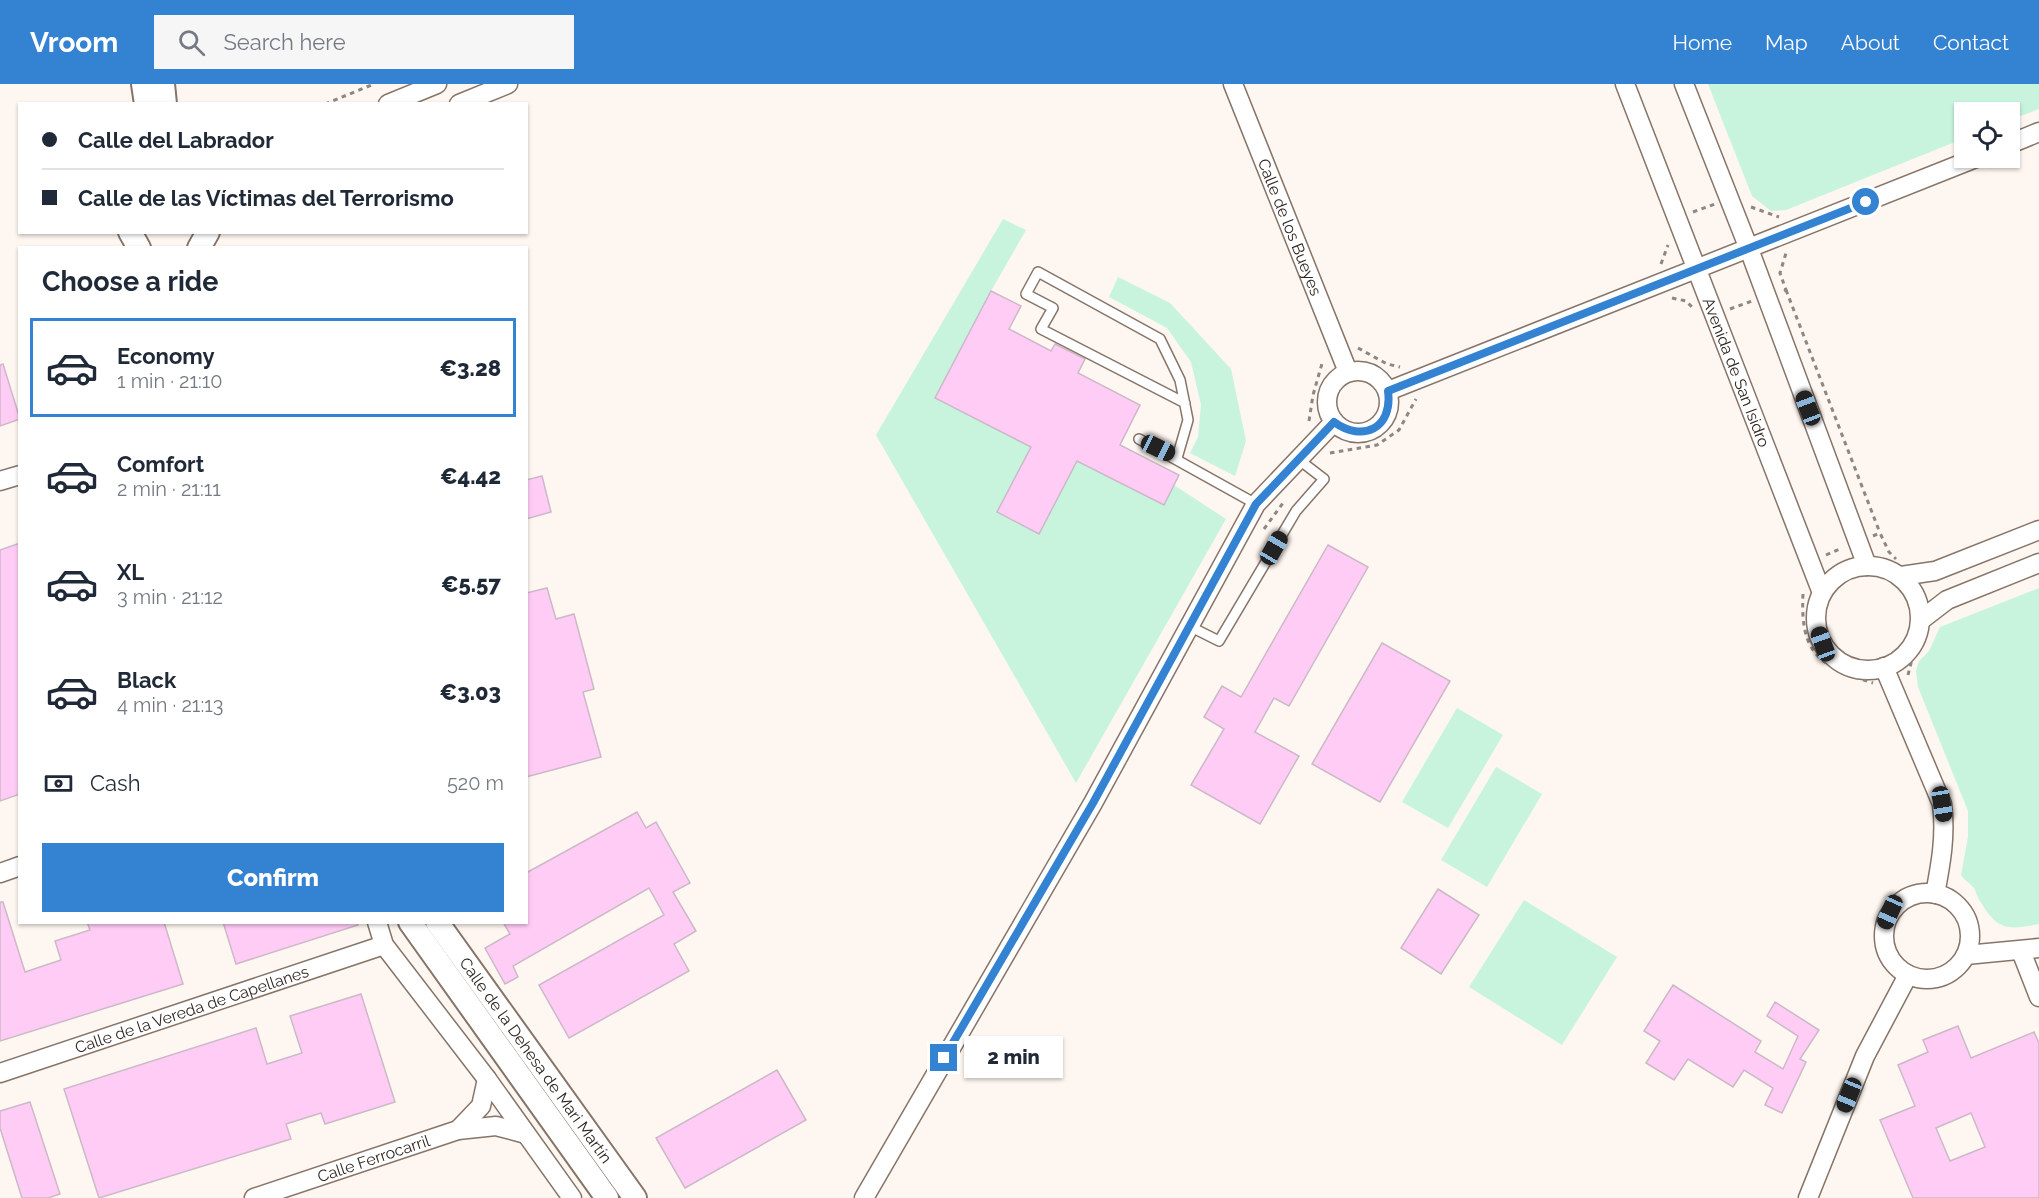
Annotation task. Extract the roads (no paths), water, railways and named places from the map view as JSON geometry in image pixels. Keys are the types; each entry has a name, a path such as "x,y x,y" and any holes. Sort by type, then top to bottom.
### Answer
{"street":[{"path":"143,84 146,102"},
{"path":"163,84 165,102"},
{"path":"393,102 437,84"},
{"path":"464,102 508,84"},
{"name":"Calle de los Bueyes","path":"1233,84 1348,372"},
{"name":"Avenida de San Isidro","path":"1625,84 1822,593"},
{"path":"1684,84 1749,249 1867,566"},
{"path":"2020,145 2039,132"},
{"path":"1388,391 1696,268 1967,168"},
{"path":"1360,370 1372,373 1381,380 1388,391 1389,403 1386,415 1379,425 1368,431 1356,433 1344,429 1334,422 1328,411 1327,399 1330,388 1337,378 1348,372 1360,370"},
{"path":"864,1198 1093,803 1256,504 1334,422"},
{"path":"0,481 18,476"},
{"path":"2039,530 1935,571 1867,566 1841,573 1822,593 1817,610 1817,627 1823,644 1834,657 1850,666 1867,670 1884,667 1903,657 1910,650 1919,630 1947,600 2039,563"},
{"path":"1902,568 1919,604 1924,626"},
{"path":"1884,667 1942,804 1943,856 1935,894"},
{"path":"0,873 18,867"},
{"path":"1914,894 1935,894 1954,902 1964,912 1970,925 1971,939 1966,955 1956,969 1941,977 1924,979 1908,975 1896,967 1887,954 1883,940 1884,926 1890,912 1900,901 1914,894"},
{"path":"378,924 384,945 487,1079 572,1198"},
{"name":"Calle de la Dehesa de Mari Martín","path":"411,924 607,1198"},
{"name":"Calle de la Dehesa de Mari Martín","path":"438,924 635,1198"},
{"name":"Calle de la Vereda de Capellanes","path":"0,1073 384,945"},
{"path":"1966,955 2030,950 2039,997"},
{"path":"1808,1198 1865,1056 1908,975"},
{"name":"Calle Ferrocarril","path":"458,1130 480,1106 487,1079"},
{"name":"Calle Ferrocarril","path":"254,1198 458,1130 496,1126 526,1134"}],"lane":[{"path":"1177,458 1188,420 1185,403 1180,380 1160,339 1038,272 1026,294 1053,308 1041,329 1185,403"},
{"path":"1139,439 1177,458 1256,504"},
{"path":"1189,626 1219,641 1296,511 1324,479 1298,459"}]}
